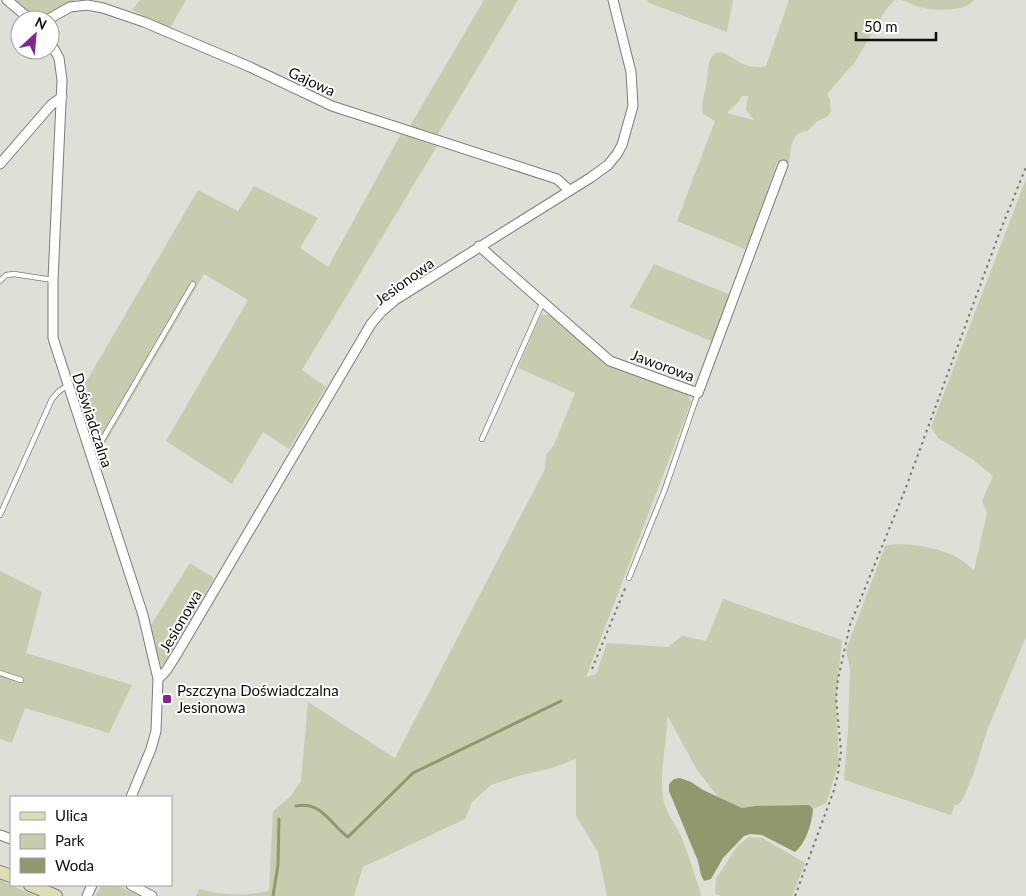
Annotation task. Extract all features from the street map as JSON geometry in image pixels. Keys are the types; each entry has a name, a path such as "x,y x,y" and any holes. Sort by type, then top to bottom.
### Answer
{"main road":[{"path":"32,886 56,896"}],"street":[{"path":"7,0 19,10"},
{"name":"Jesionowa","path":"158,679 166,671 178,652 371,324 381,312 395,300 590,178 613,160 622,145 633,106 631,72 613,0"},
{"name":"Gajowa","path":"60,13 70,7 87,5 103,8 144,22 250,67 332,106 557,179 569,190"},
{"name":"Doświadczalna","path":"59,60 62,97 53,280 53,338 143,615 158,679 156,731 151,749 131,796"},
{"path":"0,164 62,97"},
{"name":"Jaworowa","path":"480,246 610,361 698,392 783,165"},
{"path":"133,886 152,896"}],"lane":[{"path":"0,282 6,276 14,274 53,280"},
{"path":"89,451 102,440 193,284"},
{"path":"482,439 543,302"},
{"path":"0,515 52,399 58,392 68,386"},
{"path":"629,578 665,489 698,392"},
{"path":"0,673 21,680"}],"path":[{"path":"795,896 834,790 838,773 840,751 836,698 838,679 850,625 905,490 999,234 1026,168"},
{"path":"592,669 629,578"}],"green space":[{"path":"12,0 75,0 57,10 26,10"},
{"path":"140,0 186,0 170,28 132,10"},
{"path":"484,0 518,0 437,136 410,126"},
{"path":"647,0 733,0 727,32 649,3"},
{"path":"789,0 895,0 887,8 855,62 827,94 830,100 831,111 828,116 816,122 808,131 802,132 795,137 791,146 789,162 783,165 777,162 747,250 677,221 715,121 703,114 702,110 710,60 716,52 721,52 746,65 766,66","holes":["742,96 748,96 746,110 754,120 727,113"]},
{"path":"901,0 974,0 964,7 939,10 928,9"},
{"path":"401,134 437,146 302,370 326,387 289,449 263,432 232,484 166,441 248,300 204,274 99,454 79,394 198,190 238,211 254,186 318,218 300,248 328,267"},
{"path":"1026,179 1026,637 988,728 963,799 958,805 955,805 951,815 844,780 850,669 846,650 885,546 903,544 933,548 951,554 974,570 987,513 982,501 993,476 972,459 938,438 931,427"},
{"path":"654,264 731,295 713,342 630,307"},
{"path":"541,315 549,315 560,322 607,363 688,395 691,402 586,677 596,674 607,643 668,647 682,636 706,641 723,599 842,640 836,698 839,763 826,803 813,809 808,805 742,808 718,797 697,770 667,715 662,776 664,802 685,845 701,896 607,896 598,852 576,816 576,759 552,768 491,785 472,802 465,819 363,867 354,896 196,896 199,889 234,894 269,891 273,811 290,797 301,781 308,702 395,758 545,469 546,455 554,445 575,393 518,368"},
{"path":"190,563 214,578 169,661 161,665 151,625"},
{"path":"0,571 42,592 26,653 132,685 109,733 25,708 12,743 0,739"},
{"path":"749,837 762,838 805,863 792,896 722,896 715,894 716,879 738,845"},
{"path":"0,880 35,896 0,896"},
{"path":"101,886 118,886 140,896 95,896"}],"water":[{"path":"680,778 742,808 809,805 813,809 810,826 805,838 795,852 762,835 750,834 744,836 723,858 711,879 704,881 698,861 669,791 669,784 674,779"}],"waterway":[{"path":"296,806 305,805 319,810 348,837 413,773 561,701"},
{"path":"273,896 278,865 279,819"}],"place":[{"name":"Pszczyna Doświadczalna Jesionowa","path":"167,699"}]}
